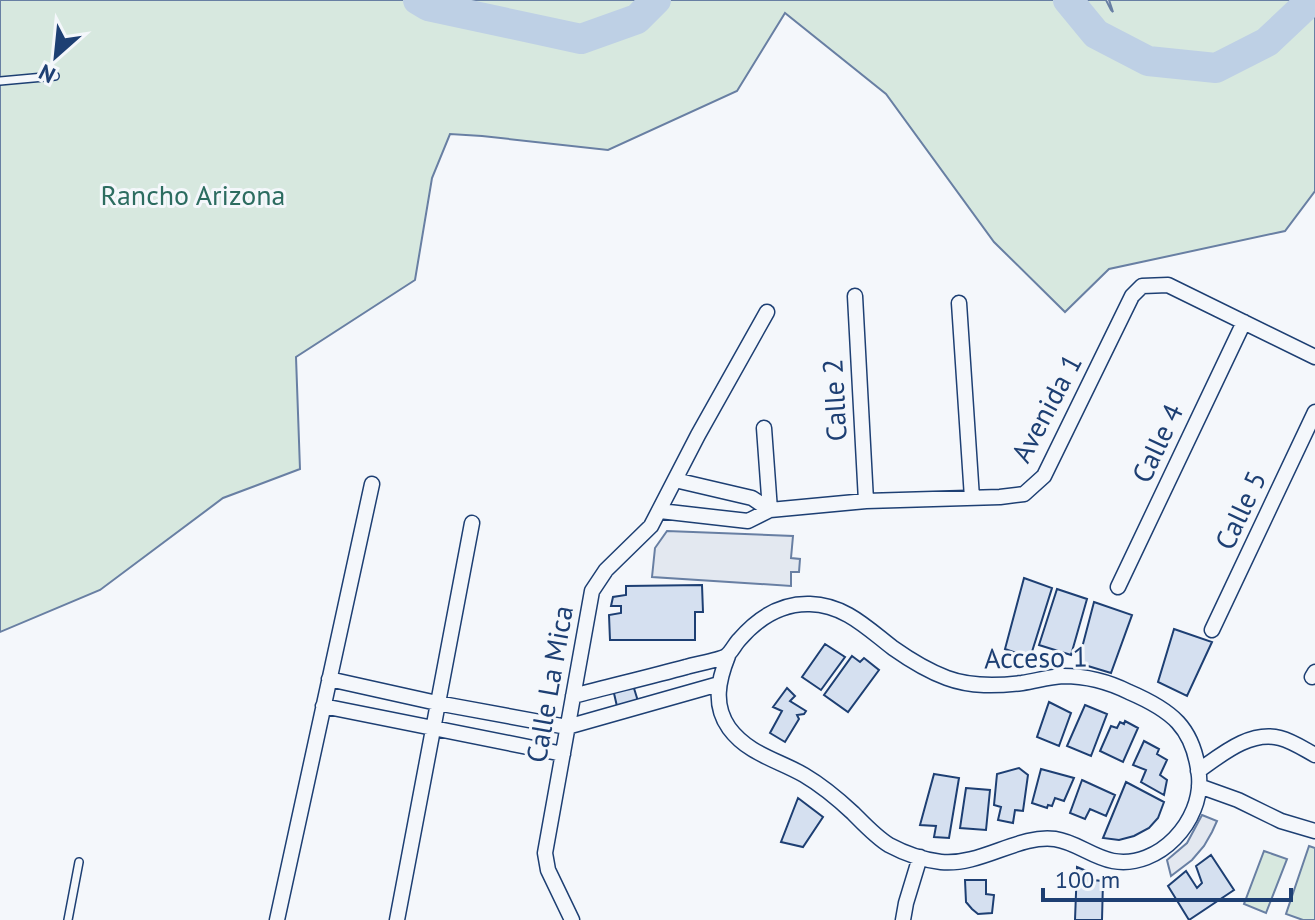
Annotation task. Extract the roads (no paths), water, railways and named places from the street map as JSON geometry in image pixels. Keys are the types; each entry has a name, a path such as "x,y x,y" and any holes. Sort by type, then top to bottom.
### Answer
{"street":[{"name":"Avenida 1","path":"660,511 748,521 770,510 866,501 1024,494 1044,476 1132,296 1142,286 1168,285 1315,357"},
{"name":"Calle 2","path":"855,296 866,501"},
{"path":"959,303 972,498"},
{"name":"Calle La Mica","path":"572,920 548,870 545,853 592,591 606,570 651,526 767,312"},
{"name":"Calle 4","path":"1118,587 1244,322"},
{"name":"Calle 5","path":"1212,630 1315,412"},
{"path":"764,428 770,510"},
{"name":"Avenida 1","path":"675,480 752,498 770,510"},
{"path":"277,920 372,484"},
{"path":"397,920 472,523"},
{"name":"Acceso 1","path":"809,604 831,608 857,619 916,663 949,679 989,685 1066,676 1108,683 1158,704 1175,718 1187,734 1194,751 1199,778 1195,804 1178,836 1162,850 1144,859 1123,862 1108,860 1055,839 1025,842 969,860 944,862 920,857 890,845 808,777 747,746 728,726 721,713 719,684 728,656 751,626 770,613 809,604"},
{"path":"573,696 728,656"},
{"path":"329,679 567,727 719,684"},
{"path":"323,706 563,754"},
{"path":"1315,755 1280,738 1264,736 1249,739 1199,778 1281,821 1315,831"},
{"path":"903,920 920,857"}],"lane":[{"path":"0,81 55,76"},
{"path":"68,920 79,862"}],"waterway":[{"path":"418,0 428,6 581,39 637,19 656,0"},
{"path":"1068,0 1096,34 1148,61 1216,68 1267,42 1303,8 1306,0"}],"park label":[{"name":"Rancho Arizona","path":"193,194"}]}
